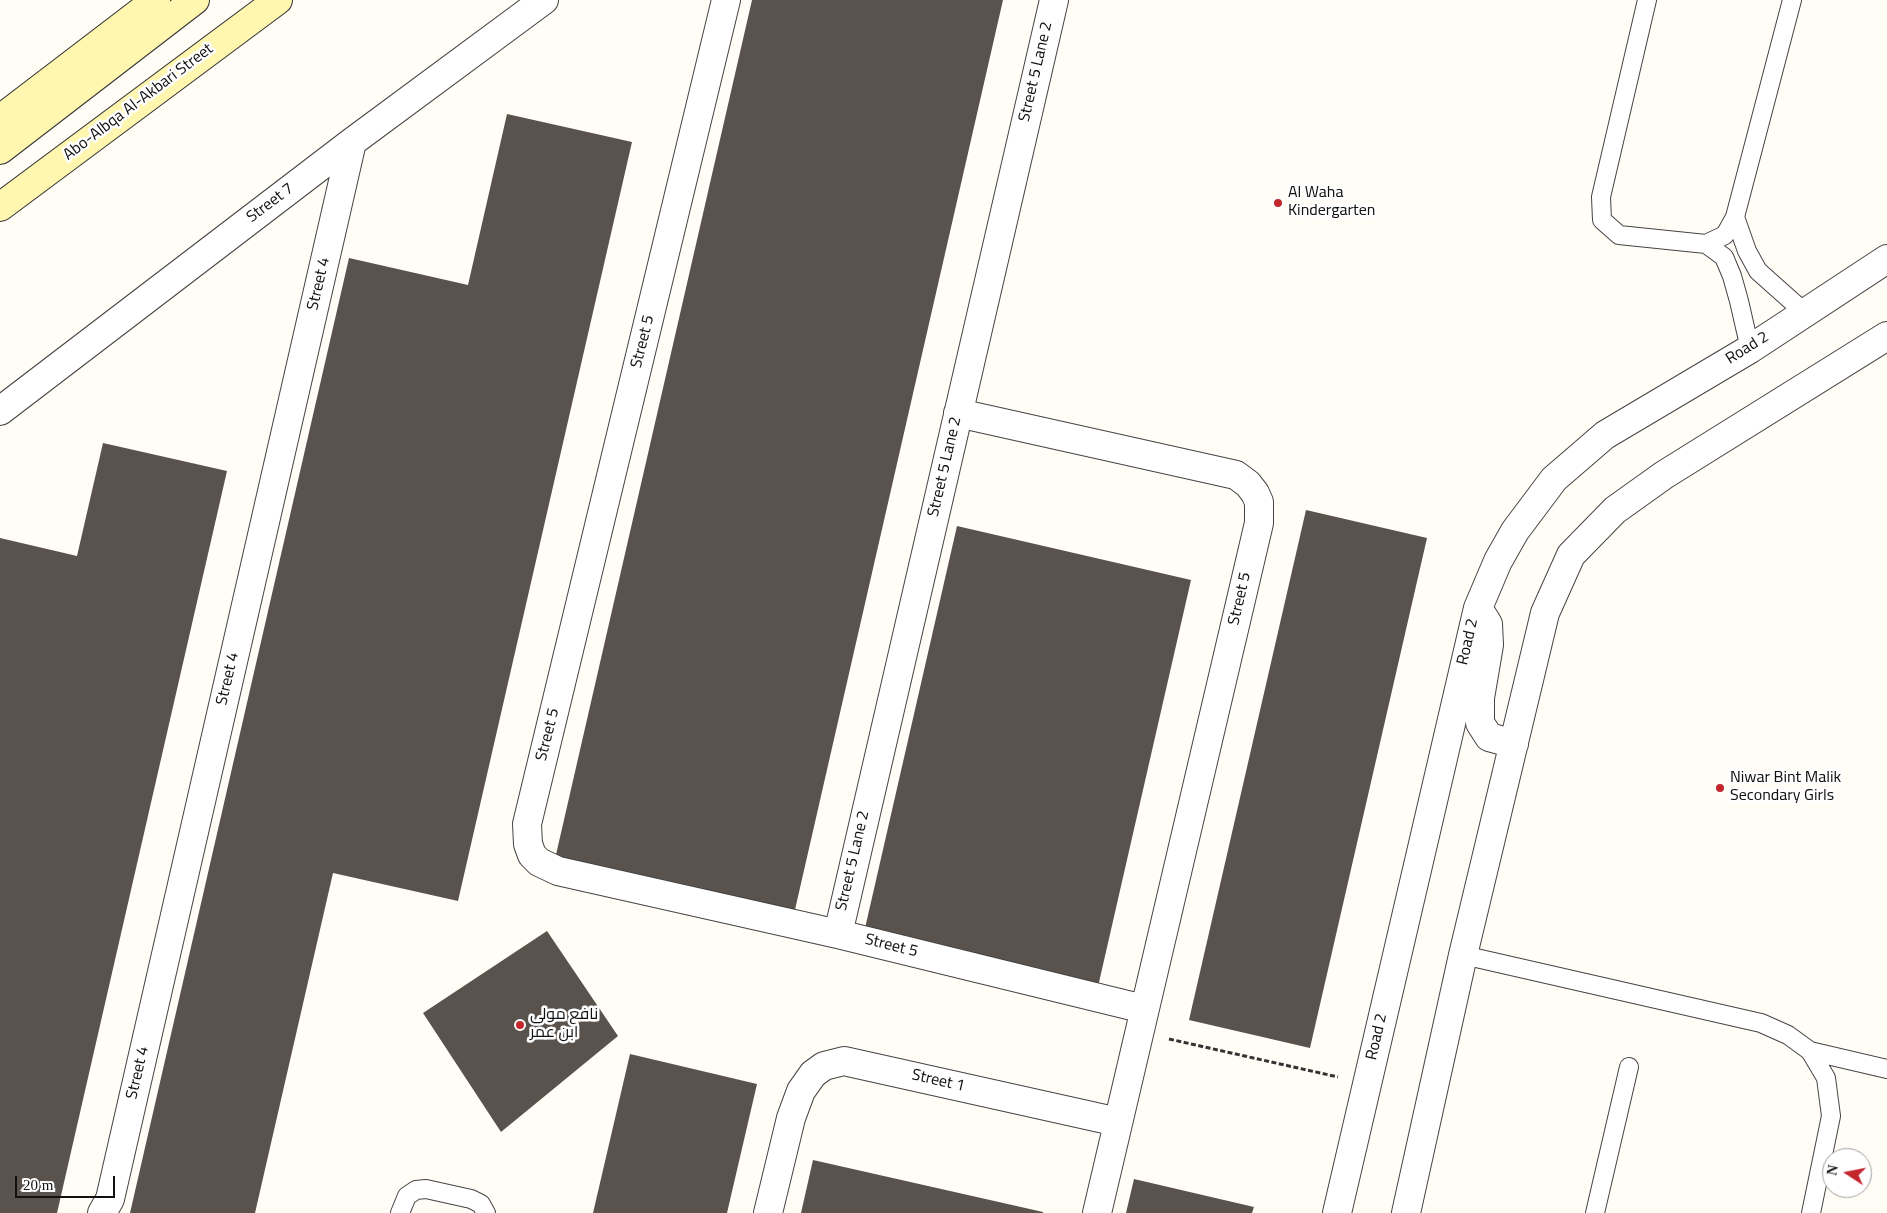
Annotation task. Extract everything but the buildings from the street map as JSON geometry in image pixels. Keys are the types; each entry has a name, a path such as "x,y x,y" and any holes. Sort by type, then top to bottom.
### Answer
{"main road":[{"path":"0,119 156,0"},
{"path":"0,150 195,0"},
{"name":"Abo-Albqa Al-Akbari Street","path":"3,200 278,0"}],"street":[{"name":"Street 7","path":"0,411 352,142 544,0"},
{"name":"Street 5","path":"726,0 527,824 528,844 532,855 538,862 558,871 838,934 1142,1021"},
{"name":"Street 5 Lane 2","path":"838,934 1054,0"},
{"name":"Street 4","path":"102,1213 110,1199 352,142"},
{"name":"Road 2","path":"1337,1213 1478,608 1498,561 1515,530 1554,480 1604,435 1750,349 1887,259"},
{"path":"1406,1213 1463,955 1544,613 1571,555 1615,510 1657,480 1887,336"},
{"name":"Street 5","path":"958,413 1236,475 1252,488 1259,502 1259,523 1118,1122"},
{"path":"1478,608 1488,624 1489,645 1480,698 1480,723 1489,737 1514,744"},
{"name":"Street 1","path":"768,1213 791,1118 801,1091 813,1074 824,1066 844,1061 1118,1122"},
{"path":"1097,1213 1118,1122"}],"lane":[{"path":"1647,0 1601,197 1602,220 1619,235 1706,244 1724,257 1732,276 1750,349"},
{"path":"1706,244 1725,235 1735,217 1792,0"},
{"path":"1735,217 1747,251 1758,271 1804,312"},
{"path":"1463,955 1761,1023 1788,1035 1810,1051 1887,1069"},
{"path":"1810,1051 1826,1078 1831,1116 1811,1213"},
{"path":"1595,1213 1629,1067"},
{"path":"400,1213 407,1196 416,1190 426,1189 471,1199 480,1204 486,1213"}],"path":[{"path":"1142,1021 1367,1084"}],"place":[{"name":"Al Waha Kindergarten","path":"1278,203"},
{"name":"Niwar Bint Malik Secondary Girls","path":"1720,788"},
{"name":"نافع مولى ابن عمر","path":"520,1025"}]}
